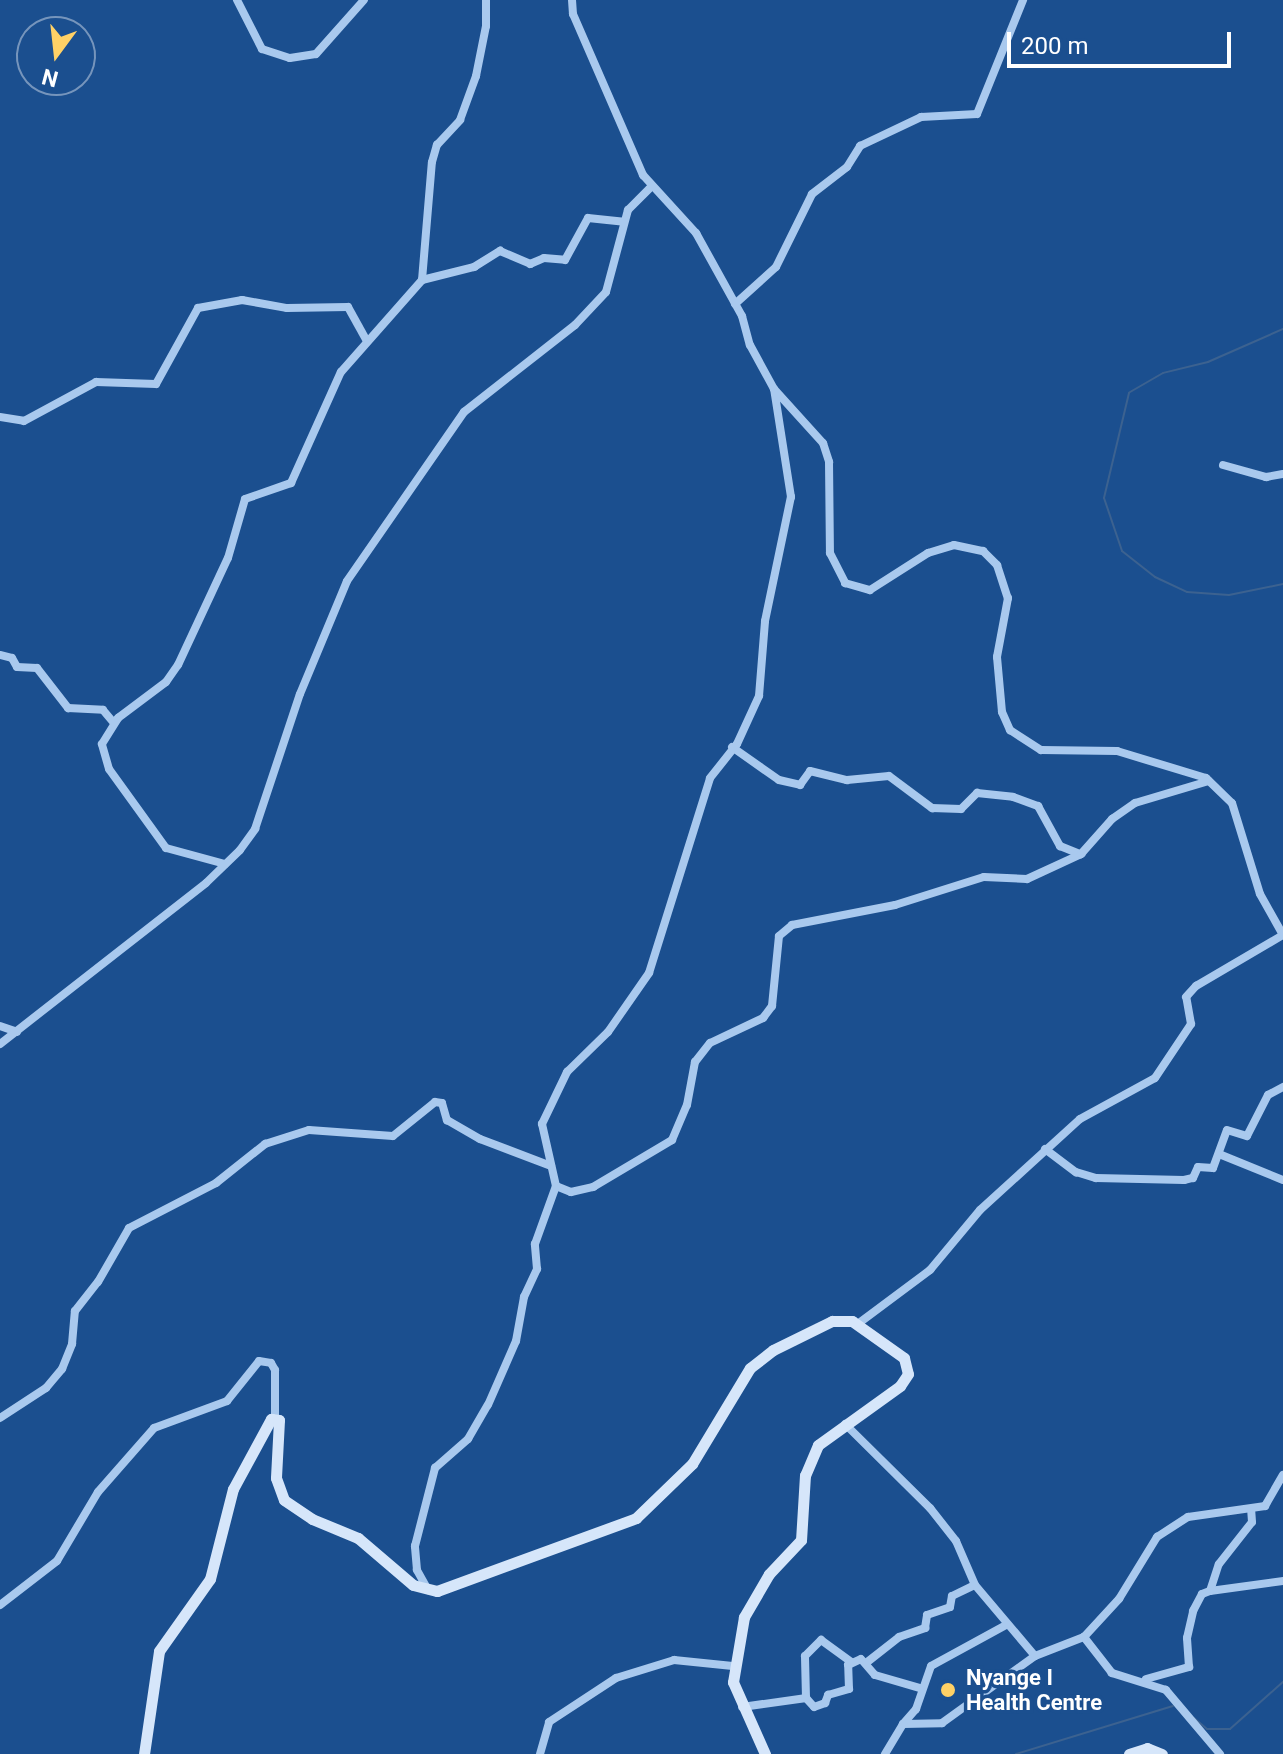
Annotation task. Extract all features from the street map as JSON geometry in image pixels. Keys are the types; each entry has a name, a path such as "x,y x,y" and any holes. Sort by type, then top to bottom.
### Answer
{"main road":[{"path":"275,1417 281,1429 277,1484 284,1500 312,1519 358,1538 413,1585 429,1591 636,1518 692,1464 750,1368 773,1350 832,1321 859,1323 904,1358 908,1374 900,1386 844,1423 812,1455 803,1485 806,1519 801,1540 752,1600 737,1635 734,1693 765,1754"},
{"path":"144,1754 159,1651 210,1579 233,1489 275,1417"},
{"path":"1129,1754 1147,1748 1162,1754"}],"street":[{"path":"237,0 258,46 270,55 290,58 316,54 364,0"},
{"path":"422,280 432,162 437,145 460,120 476,76 486,0"},
{"path":"429,1591 417,1570 415,1546 435,1468 468,1439 516,1341 524,1297 537,1269 538,1231 556,1186 542,1124 554,1093 630,1005 649,973 710,778 732,747 759,696 765,621 790,510 791,476 774,389 735,304 696,233 651,187 576,21 572,0"},
{"path":"735,304 776,267 812,194 847,167 860,146 921,117 977,114 1023,0"},
{"path":"0,1044 225,864 255,829 300,694 347,581 464,412 575,325 606,292 632,203 651,187"},
{"path":"225,864 176,854 155,836 102,756 114,723 166,682 178,665 228,558 245,499 291,483 341,372 366,339 422,280 474,267 500,251 530,264 544,258 565,260 588,218 624,222"},
{"path":"0,417 24,421 96,382 156,384 198,308 242,300 287,308 348,307 366,339"},
{"path":"774,389 806,418 827,453 830,553 848,586 870,590 907,564 954,545 983,551 997,565 1008,606 997,657 999,690 1002,712 1018,739 1059,754 1117,751 1209,781 1232,803 1260,894 1283,935 1248,952 1186,997 1191,1024 1155,1078 1115,1095 1045,1149 1014,1184 980,1210 930,1270 859,1323"},
{"path":"1223,465 1266,477 1283,474"},
{"path":"0,655 12,658 17,667 37,668 68,708 103,710 114,723"},
{"path":"732,747 779,780 800,785 810,771 847,780 889,776 932,808 961,809 977,793 1013,797 1038,806 1060,846 1081,854"},
{"path":"556,1186 571,1192 593,1187 672,1140 687,1105 695,1062 710,1043 763,1018 772,1006 779,936 792,925 895,905 984,877 1027,879 1081,854 1112,819 1135,803 1209,781"},
{"path":"0,1026 17,1032"},
{"path":"1045,1149 1076,1172 1137,1183 1159,1176 1169,1182 1193,1178 1198,1167 1213,1168 1227,1130 1247,1136 1268,1095 1283,1087"},
{"path":"0,1418 46,1388 62,1369 72,1344 75,1311 98,1282 129,1228 216,1183 265,1144 309,1130 393,1136 412,1126 435,1102 442,1103 447,1120 480,1139 551,1166"},
{"path":"1219,1154 1283,1180"},
{"path":"0,1605 57,1561 98,1492 154,1428 227,1401 259,1361 271,1363 275,1370 275,1417"},
{"path":"844,1423 943,1523 975,1585 1035,1656"},
{"path":"903,1724 924,1727 942,1723 1035,1656 1084,1637 1119,1599 1146,1549 1170,1527 1188,1517 1265,1506 1280,1486 1283,1475"},
{"path":"1210,1591 1219,1564 1252,1522 1251,1509"},
{"path":"1142,1680 1188,1669 1193,1611 1201,1595 1210,1591 1283,1581"},
{"path":"866,1663 899,1637 925,1628 927,1615 950,1607 952,1596 975,1585"},
{"path":"885,1754 916,1709 920,1688 931,1666 1006,1625"},
{"path":"1084,1637 1112,1673 1166,1690 1220,1754"},
{"path":"851,1662 821,1640 805,1656 806,1698 814,1707 849,1689 846,1670 851,1662 861,1659 875,1675 920,1688"},
{"path":"540,1754 549,1722 616,1678 682,1659 733,1666"},
{"path":"742,1707 806,1698"}],"waterway":[{"path":"1283,329 1208,362 1163,373 1129,393 1104,498 1122,551 1155,577 1187,592 1229,595 1283,584"},
{"path":"1194,1718 1207,1729 1230,1729 1283,1682"},
{"path":"1016,1754 1173,1706"}],"place":[{"name":"Nyange I Health Centre","path":"948,1690"}]}
